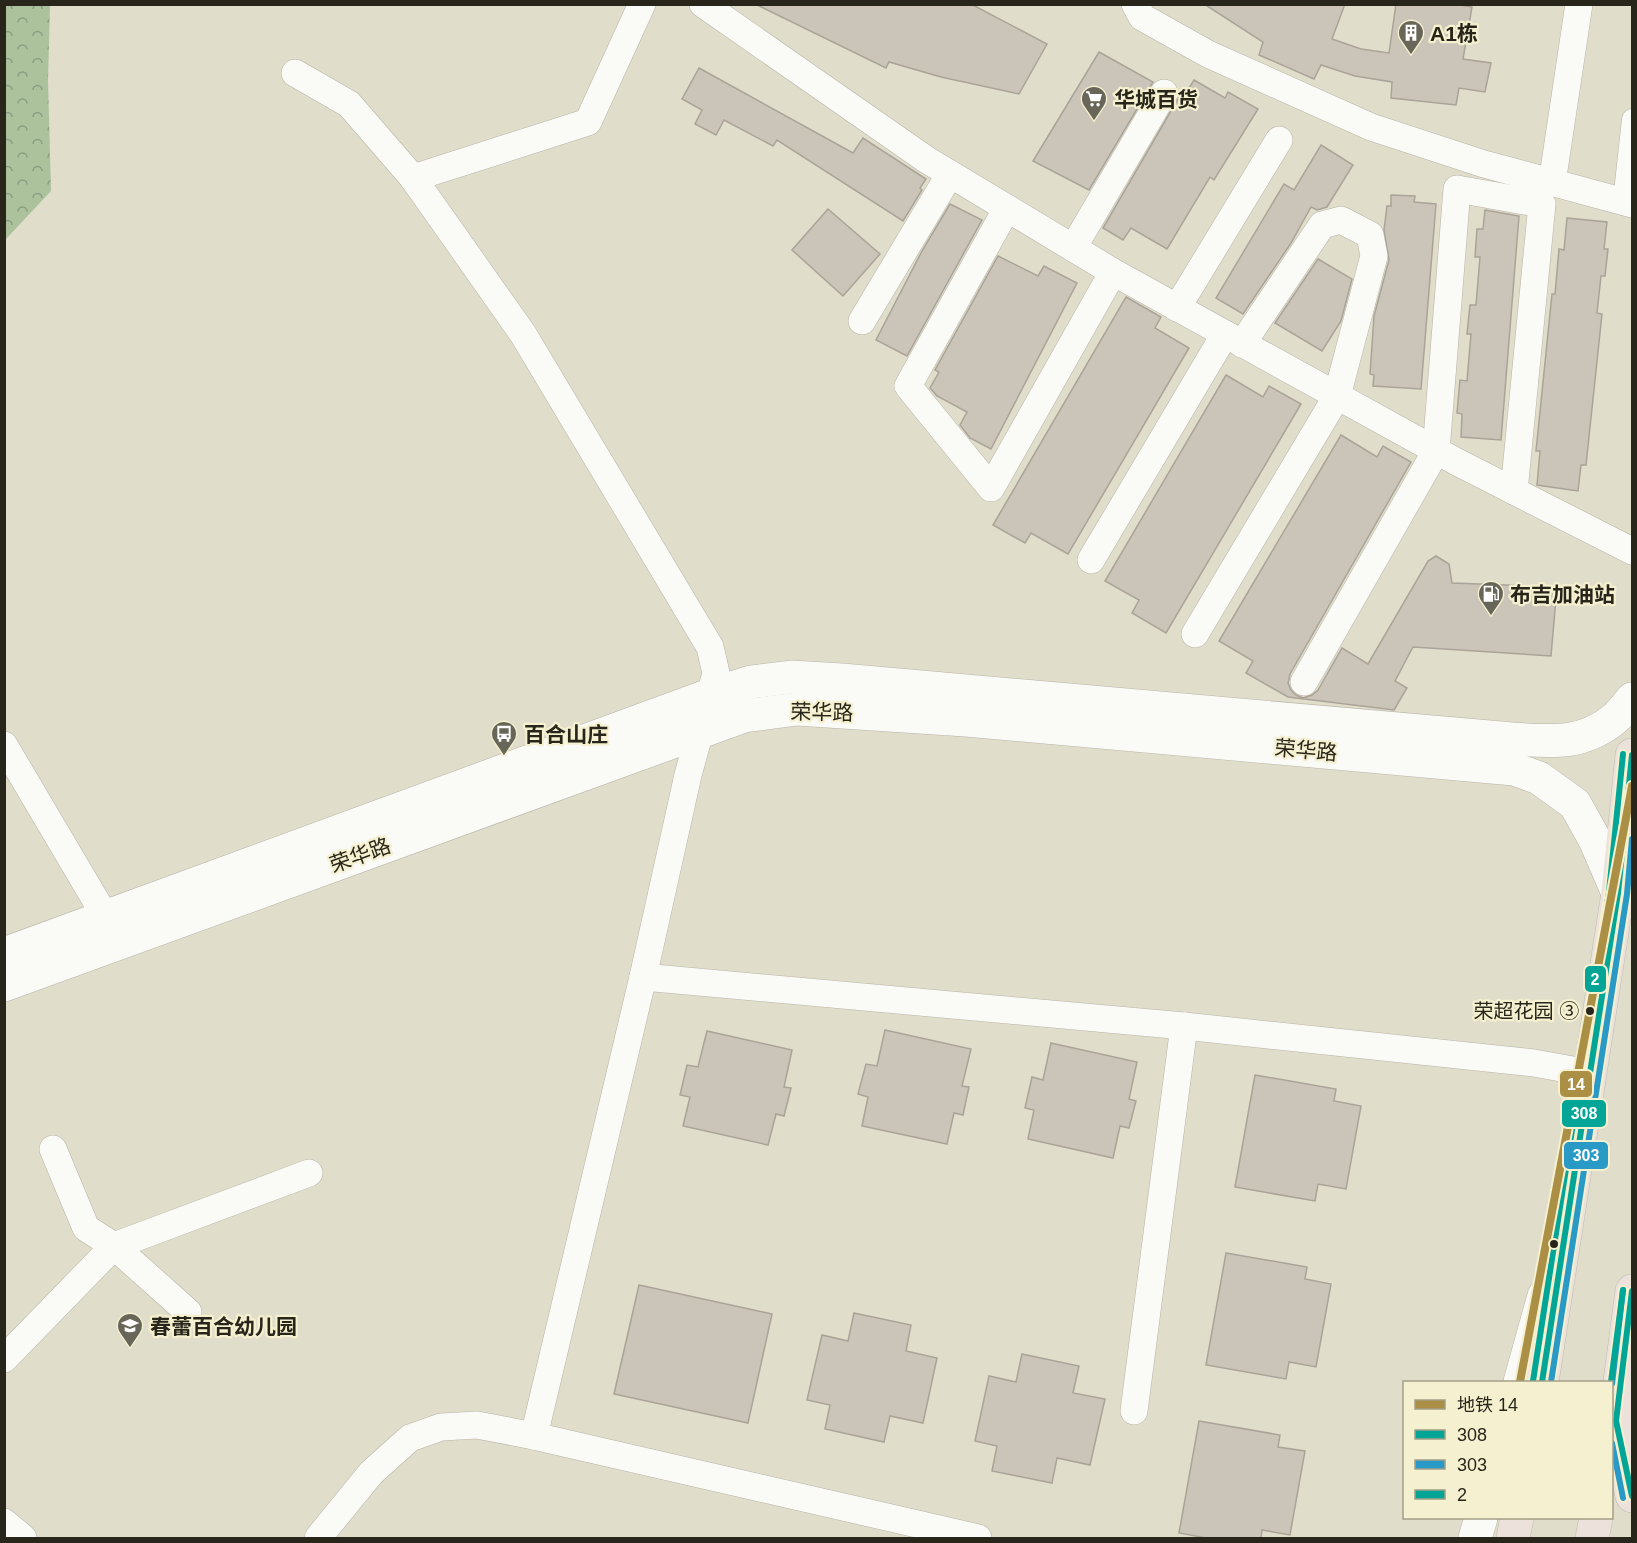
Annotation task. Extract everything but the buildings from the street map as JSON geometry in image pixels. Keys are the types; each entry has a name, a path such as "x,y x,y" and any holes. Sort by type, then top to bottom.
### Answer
{"highway":[{"path":"1542,1381 1618,893 1632,755"},
{"path":"1632,1292 1614,1432 1632,1497"},
{"path":"1513,1539 1517,1519"},
{"path":"1592,1539 1596,1519"}],"street":[{"path":"413,178 588,122 642,4"},
{"path":"703,4 950,174 1113,272 1436,451 1632,551"},
{"path":"1135,4 1142,17 1208,54 1371,127 1484,164 1628,203 1632,119"},
{"path":"1552,183 1579,4"},
{"path":"295,73 349,104 413,178 523,334 710,647 716,673 688,775 643,977 534,1436"},
{"path":"1073,248 1164,93"},
{"path":"1177,308 1279,140"},
{"path":"862,321 950,174"},
{"path":"1304,682 1436,451 1457,189 1542,204 1514,491"},
{"path":"1007,208 908,386 990,488 1113,272"},
{"path":"1091,560 1234,339 1322,225 1341,220 1370,235 1374,256 1337,396 1195,634"},
{"name":"荣华路","path":"4,954 710,695 761,681 791,677 831,679 1563,742 1586,735 1613,720 1632,699"},
{"name":"荣华路","path":"4,985 744,716 797,709 966,720 1515,769 1539,778 1575,804 1595,840 1618,893"},
{"path":"4,744 105,916"},
{"path":"643,977 1185,1026 1522,1062 1589,1073"},
{"path":"1134,1411 1185,1026"},
{"path":"53,1149 86,1228 114,1246 188,1312"},
{"path":"4,1359 114,1246 309,1173"},
{"path":"1521,1381 1568,1214"},
{"path":"318,1539 371,1473 410,1438 441,1427 477,1425 534,1436 978,1539"},
{"path":"1475,1539 1481,1519"},
{"path":"4,1522 23,1539"}],"green space":[{"path":"5,4 50,5 48,80 51,191 5,240"}],"metro line":[{"name":"14","path":"1520,1381 1632,786"}],"transit line":[{"name":"2","path":"1533,1381 1609,892 1623,754"},
{"name":"308","path":"1542,1381 1618,893 1632,755"},
{"name":"303","path":"1551,1381 1627,894 1632,839"},
{"name":"303","path":"1612,1381 1623,1290"},
{"name":"2","path":"1611,1381 1623,1290"},
{"name":"308","path":"1632,1291 1616,1421 1632,1496"},
{"name":"303","path":"1613,1448 1623,1498"}],"place":[{"name":"A1栋","path":"1411,56"},
{"name":"华城百货","path":"1094,122"},
{"name":"布吉加油站","path":"1491,617"},
{"name":"百合山庄","path":"504,757"},
{"name":"荣超花园 ③","path":"1590,1011"},
{"name":"春蕾百合幼儿园","path":"130,1349"}]}
